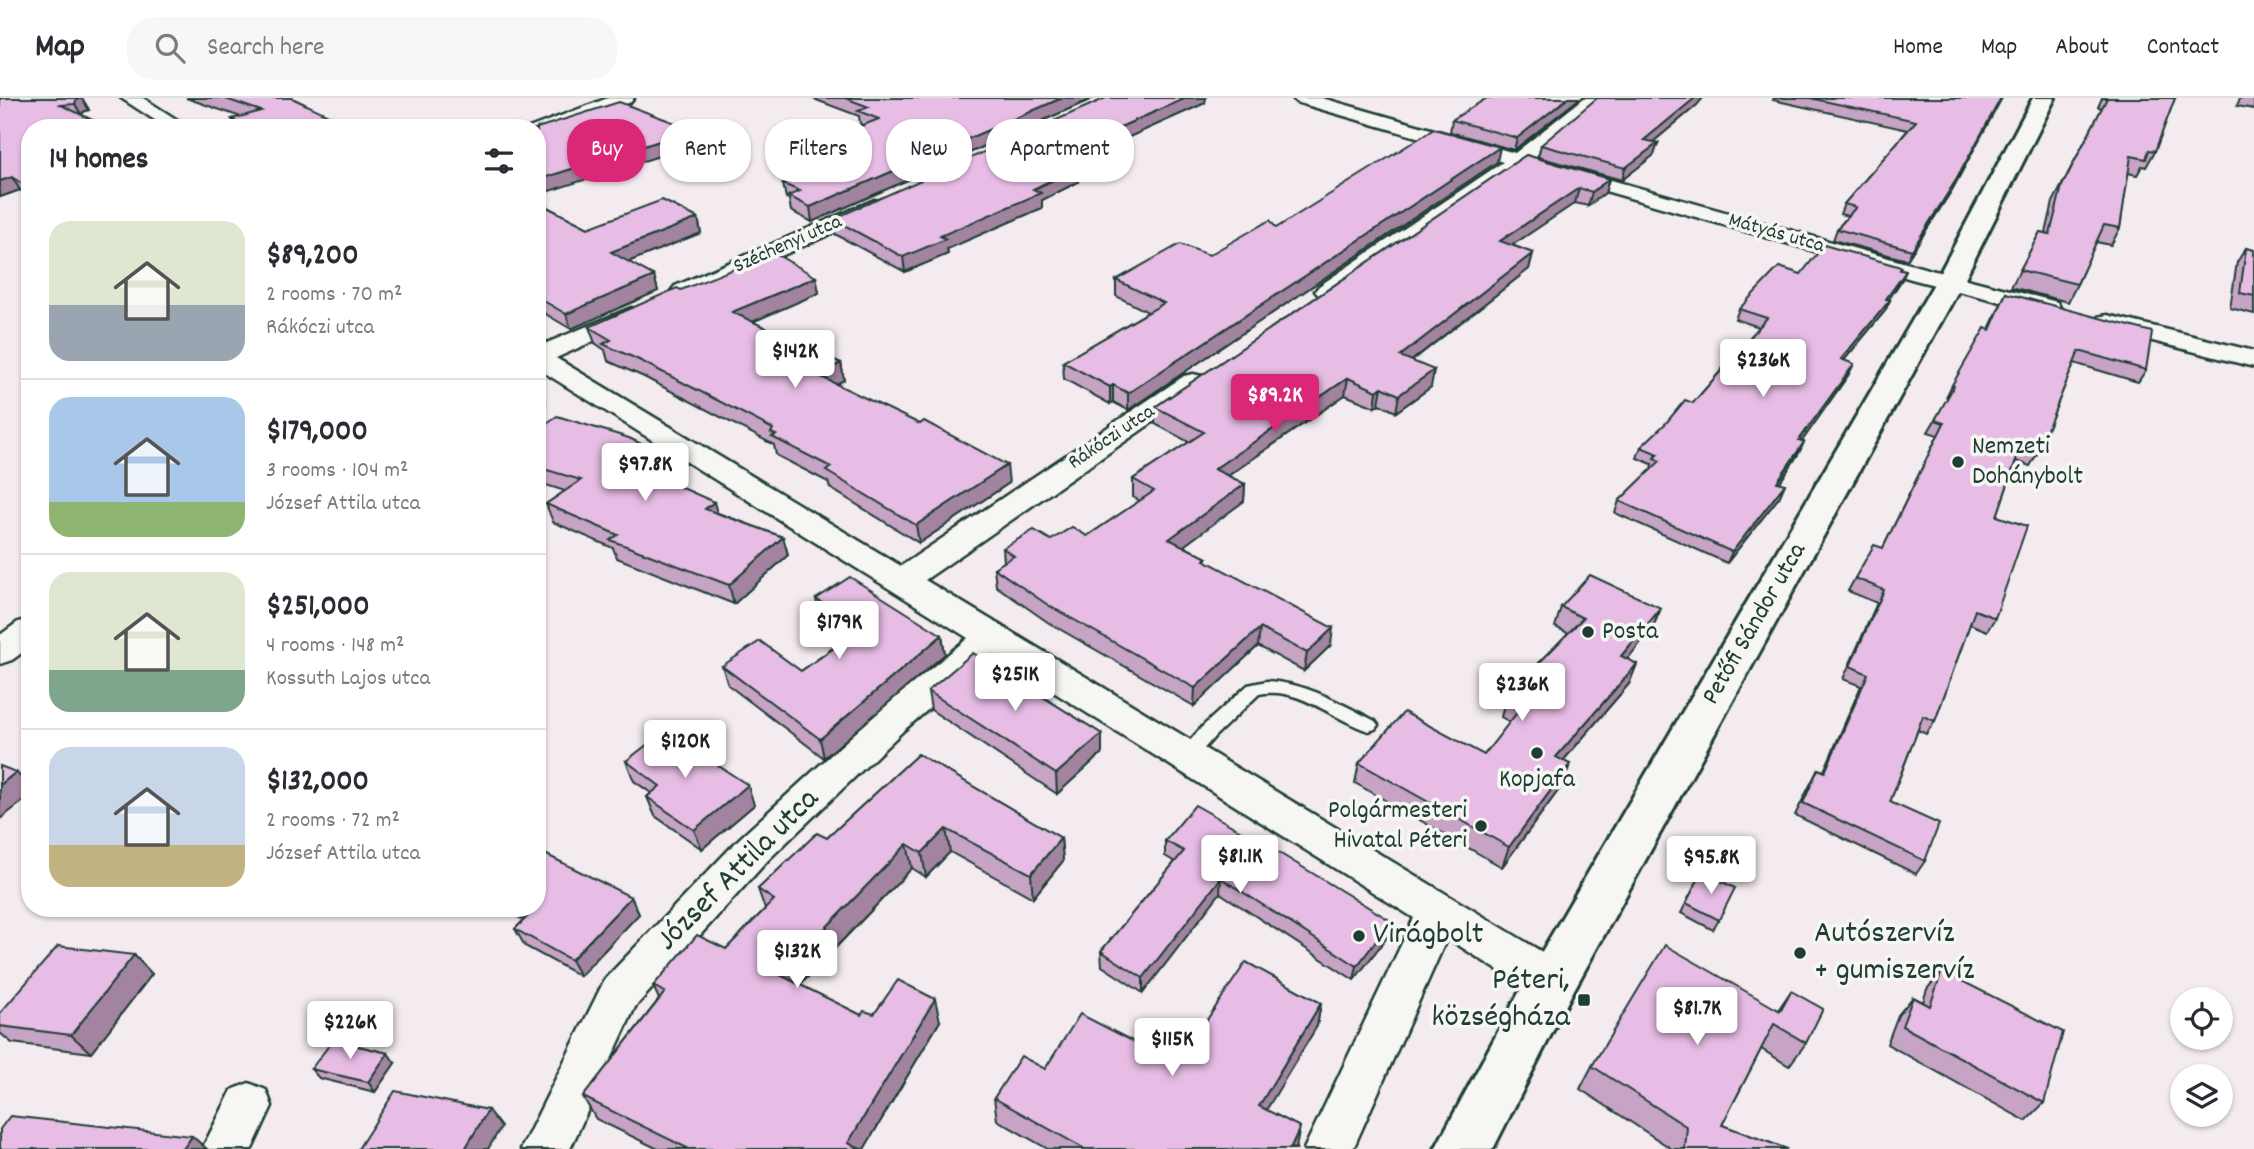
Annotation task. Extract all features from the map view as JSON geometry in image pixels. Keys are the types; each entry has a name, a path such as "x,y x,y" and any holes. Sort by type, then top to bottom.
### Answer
{"main road":[{"name":"Petőfi Sándor utca","path":"1463,1149 1552,981 1949,282 2045,98"}],"street":[{"path":"130,98 166,119"},
{"path":"546,127 625,98"},
{"name":"Mátyás utca","path":"1302,98 1949,282 2066,311"},
{"path":"1305,306 1517,161 1595,98"},
{"name":"Széchenyi utca","path":"546,353 889,199"},
{"path":"2093,318 2254,359"},
{"path":"546,363 1552,981"},
{"name":"Rákóczi utca","path":"901,582 1214,368"},
{"path":"0,652 21,637"},
{"name":"József Attila utca","path":"545,1149 620,993 754,849 891,721 991,638"},
{"path":"1328,1149 1438,912"},
{"path":"226,1149 249,1107"}],"lane":[{"path":"1186,757 1209,731 1254,689 1262,686 1307,696 1369,725"}],"building":[{"path":"0,98 82,98 76,100 75,104 61,105 90,119 21,119 21,183 12,177 0,181"},
{"path":"223,98 292,98 336,119 232,119 261,111"},
{"path":"845,98 1062,98 1013,119 986,119 986,131 972,137 972,119 886,119 886,174 872,180 872,122 879,119 858,111 869,107"},
{"path":"1106,98 1186,98 1134,121 1059,119"},
{"path":"1487,98 1568,98 1517,138 1452,120"},
{"path":"1597,98 1695,98 1644,140 1658,143 1625,168 1541,145"},
{"path":"1810,98 2001,98 1956,180 1912,250 1837,229 1856,207 1844,204 1916,121"},
{"path":"2107,98 2175,98 2155,151 2149,150 2146,159 2131,156 2120,228 2104,225 2077,284 2020,270 2040,232 2050,234 2062,186"},
{"path":"619,102 665,119 660,119 660,141 646,145 646,119 567,119 567,170 546,177 546,125"},
{"path":"1434,129 1500,147 1128,393 1113,385 1110,387 1063,362 1164,303 1116,280 1180,244 1209,255 1270,220 1276,228"},
{"path":"986,151 986,182 1048,182 1033,189 1041,193 940,236 946,239 903,257 833,219 916,182 972,182 972,157"},
{"path":"1526,155 1609,179 1592,192 1579,188 1500,241 1533,253 1400,356 1434,370 1399,395 1382,387 1377,391 1348,378 1214,469 1245,484 1169,539 1333,628 1307,653 1260,628 1195,688 1048,605 994,568 1014,556 1003,548 1034,530 1051,540 1072,527 1087,536 1154,491 1133,479 1204,432 1155,407"},
{"path":"868,182 810,207 788,196 800,191 783,184"},
{"path":"662,200 698,218 611,252 654,276 566,314 546,302 546,207 588,228"},
{"path":"1824,245 1901,267 1900,270 1906,271 1886,299 1890,300 1841,359 1854,364 1799,440 1804,442 1777,482 1785,484 1732,552 1619,501 1660,461 1654,458 1658,454 1641,447 1685,400 1693,403 1767,318 1739,309 1779,267 1801,274"},
{"path":"2246,248 2254,250 2254,296 2240,293"},
{"path":"774,253 816,277 732,312 841,363 817,375 920,424 924,421 1007,465 916,525 826,471 831,467 772,437 776,435 771,433 773,429 603,344 611,340 589,327 677,288 681,290"},
{"path":"2006,293 2152,332 2146,370 2079,351 2037,454 2020,448 1997,516 2027,526 1995,618 1975,610 1935,721 1923,716 1890,802 1939,824 1925,861 1803,803 1818,769 1825,772 1868,674 1850,666 1884,590 1855,578 1874,545 1883,548 1944,423 1935,420 1985,328 1990,330"},
{"path":"557,416 629,438 662,454 640,469 714,502 705,509 783,537 729,585 610,540 618,535 546,504 581,480 546,470 546,424"},
{"path":"1590,575 1661,608 1621,656 1637,664 1556,757 1570,764 1509,847 1359,763 1404,712 1484,755 1522,706 1506,697 1583,618 1561,607"},
{"path":"850,577 942,635 820,739 722,666 760,641 801,671 861,629 816,599"},
{"path":"973,653 1102,734 1056,774 928,691"},
{"path":"665,731 748,785 694,830 647,797 660,786 626,761"},
{"path":"918,754 1061,838 1031,874 946,829 922,853 907,844 780,975 861,1015 864,1011 874,1014 898,980 935,999 848,1143 861,1149 689,1149 583,1097 665,992 653,986 697,935 726,949 774,900 758,889 817,833 827,838"},
{"path":"0,766 16,772 0,785"},
{"path":"1195,805 1391,921 1357,966 1221,878 1143,978 1101,951 1184,851 1165,841"},
{"path":"546,854 631,897 571,960 515,929 527,917 546,917"},
{"path":"1702,872 1735,888 1719,920 1686,903"},
{"path":"1665,945 1780,1011 1791,991 1823,1009 1806,1043 1774,1024 1722,1125 1787,1149 1685,1149 1687,1127 1592,1066"},
{"path":"58,946 134,955 71,1035 0,1026 0,1013"},
{"path":"1246,962 1321,1003 1259,1106 1300,1127 1290,1149 1085,1149 994,1098 1021,1056 1045,1069 1080,1014 1177,1064"},
{"path":"1942,971 2063,1032 2044,1103 1902,1026 1913,997 1930,1006"},
{"path":"333,1040 388,1053 368,1082 311,1069"},
{"path":"395,1091 488,1110 465,1149 358,1149"},
{"path":"10,1116 192,1136 183,1149 0,1149 0,1129"}],"place":[{"name":"Nemzeti Dohánybolt","path":"1958,462"},
{"name":"Posta","path":"1588,632"},
{"name":"Kopjafa","path":"1537,753"},
{"name":"Polgármesteri Hivatal Péteri","path":"1481,826"},
{"name":"Virágbolt","path":"1359,936"},
{"name":"Autószervíz + gumiszervíz","path":"1800,953"},
{"name":"Péteri, községháza","path":"1584,1000"}]}
